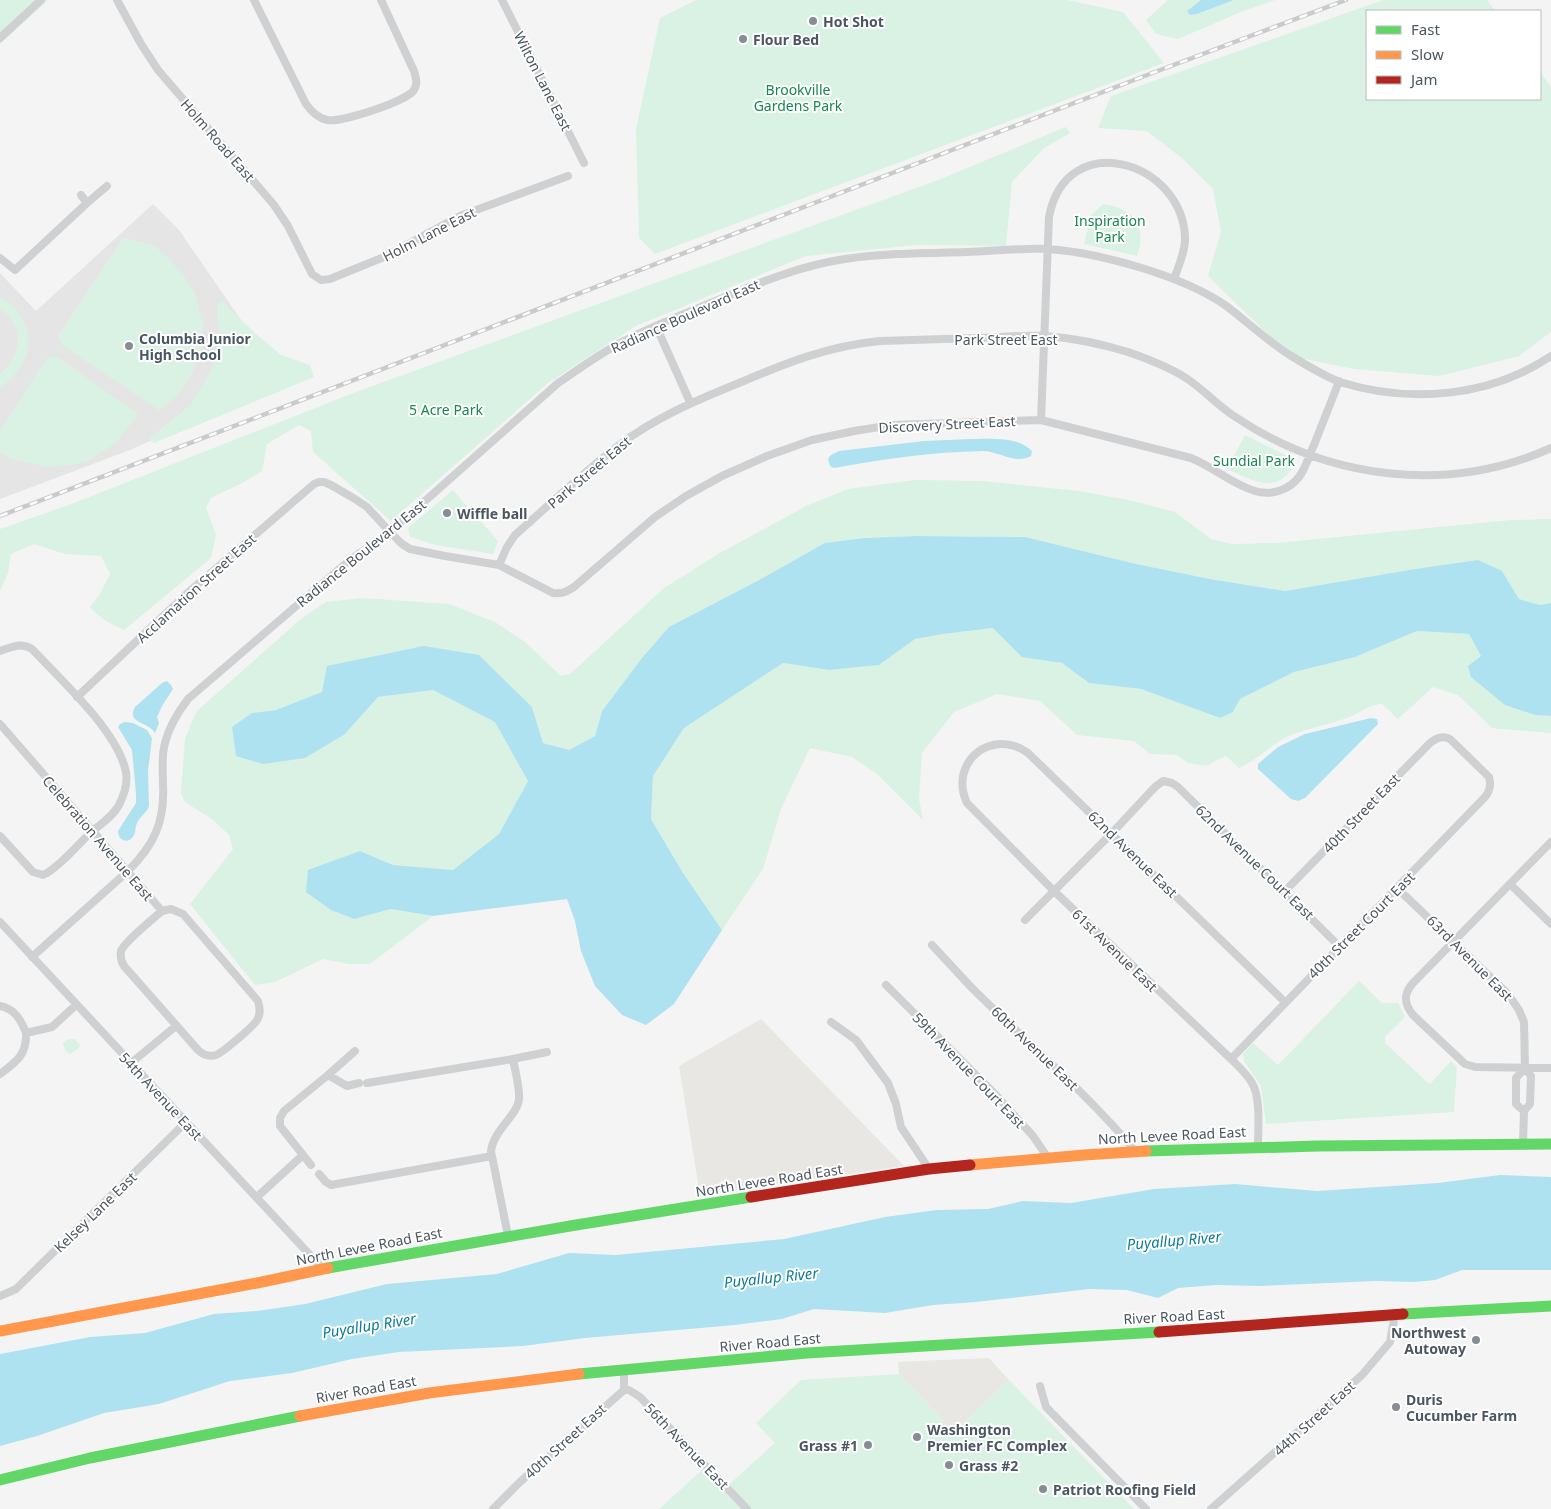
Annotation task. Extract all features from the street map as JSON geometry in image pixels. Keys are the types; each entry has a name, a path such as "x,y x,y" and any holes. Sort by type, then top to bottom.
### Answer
{"street":[{"path":"0,38 41,0"},
{"name":"Holm Road East","path":"117,0 141,44 158,70 274,205 288,226 312,274 318,279"},
{"path":"254,0 306,104 318,116 325,120 334,121 346,119 402,99 416,88 417,80 414,71 381,0"},
{"name":"Wilton Lane East","path":"502,0 584,163"},
{"path":"1041,420 1050,208 1056,193 1068,179 1089,165 1113,162 1139,170 1162,186 1177,207 1184,228 1184,250 1174,280"},
{"name":"Holm Lane East","path":"318,279 330,279 358,269 399,250 460,216 568,176"},
{"path":"0,258 15,270 108,186"},
{"path":"81,195 87,203"},
{"name":"Radiance Boulevard East","path":"32,957 142,857 159,828 163,808 162,762 165,743 178,713 188,699 351,559 390,532 557,384 584,365 620,344 656,326 768,278 842,259 882,254 1048,250 1094,256 1143,269 1202,292 1223,304 1290,356 1314,370 1339,381 1401,394 1440,394 1468,390 1497,381 1524,371 1551,356"},
{"path":"656,326 690,402"},
{"name":"Park Street East","path":"499,565 515,535 618,445 643,429 690,402 795,360 823,351 880,341 1045,336 1075,339 1127,352 1166,367 1186,378 1240,420 1264,434 1310,455 1352,468 1419,476 1476,470 1535,456 1551,448"},
{"path":"1310,455 1339,381"},
{"name":"Discovery Street East","path":"499,565 553,593 560,594 566,592 656,517 686,496 722,476 767,456 812,440 892,425 1041,420 1190,458 1206,464 1238,484 1256,492 1272,493 1286,488 1300,476 1310,455"},
{"name":"Acclamation Street East","path":"77,697 191,590 314,484 319,482 331,485 367,507 390,532"},
{"path":"390,532 410,549 499,565"},
{"path":"0,651 16,646 27,646 32,649 77,697 116,745 126,770 126,783 119,805 113,815 92,831 50,871 43,875 29,869 0,836"},
{"name":"Celebration Avenue East","path":"0,724 162,911 171,909 183,914 254,996 260,1007 255,1024 218,1055 208,1056 201,1053 176,1026"},
{"name":"40th Street Court East","path":"1231,1059 1485,797 1490,789 1490,781 1486,773 1450,739 1447,737 1438,738"},
{"name":"40th Street East","path":"1285,891 1430,743 1438,738"},
{"name":"62nd Avenue East","path":"970,759 983,749 998,743 1013,744 1028,753 1285,1002"},
{"name":"61st Avenue East","path":"970,759 965,767 962,782 967,803 1054,891 1250,1079 1255,1089 1258,1107 1258,1146"},
{"name":"62nd Avenue Court East","path":"1112,833 1155,787 1163,782 1168,782 1178,787 1339,946"},
{"path":"1025,920 1112,833"},
{"path":"1551,842 1409,987 1405,997 1405,1002 1413,1015 1465,1064 1476,1067 1551,1068"},
{"path":"1510,884 1551,924"},
{"name":"63rd Avenue East","path":"1397,888 1508,994 1519,1010 1524,1022 1525,1068 1531,1076 1530,1104 1524,1111 1523,1144"},
{"path":"131,1063 176,1026 124,966 120,956 125,944 162,911"},
{"name":"54th Avenue East","path":"0,922 323,1268"},
{"name":"60th Avenue East","path":"932,945 972,987 1072,1083 1136,1152"},
{"name":"59th Avenue Court East","path":"886,985 994,1093 1033,1136 1048,1158"},
{"path":"26,1033 52,1027 76,1005"},
{"path":"0,1006 11,1010 17,1015 26,1033 26,1043 20,1057 0,1074"},
{"path":"831,1022 856,1040 888,1083 896,1104 901,1127 929,1169"},
{"path":"311,1165 280,1126 280,1118 284,1112 355,1051"},
{"path":"328,1075 348,1086 548,1052"},
{"path":"508,1236 492,1156 492,1144 519,1100 513,1059"},
{"name":"63rd Avenue East","path":"1524,1111 1516,1104 1516,1078 1525,1068"},
{"name":"Kelsey Lane East","path":"0,1296 16,1289 186,1122"},
{"name":"North Levee Road East","path":"0,1331 257,1283 323,1268 508,1236 929,1169 1048,1158 1258,1146 1551,1144"},
{"path":"257,1197 303,1156"},
{"path":"319,1174 331,1185 492,1156"},
{"name":"River Road East","path":"0,1480 90,1458 203,1434 378,1401 507,1382 624,1369 806,1353 1237,1327 1395,1314 1551,1306"},
{"name":"44th Street East","path":"1211,1509 1362,1375 1390,1342 1395,1314"},
{"path":"624,1369 624,1390"},
{"path":"1040,1386 1046,1407 1146,1509"},
{"name":"40th Street East","path":"493,1509 520,1482 624,1390"},
{"name":"56th Avenue East","path":"624,1390 629,1390 640,1397 747,1509"}],"shaded area":[{"name":"Columbia Junior High School","path":"153,204 179,230 283,381 130,450 0,499 0,273 36,311"},
{"path":"761,1019 904,1166 700,1195 679,1066"},
{"path":"989,1358 1009,1380 954,1432 899,1374 898,1362"}],"green space":[{"path":"0,0 48,0 0,44"},
{"name":"Brookville Gardens Park","path":"696,0 1067,0 1123,12 1164,63 655,254 639,238 636,129 660,18"},
{"path":"1168,0 1201,0 1188,11 1190,15 1234,0 1275,0 1241,12 1178,39 1156,34 1146,20"},
{"path":"1383,0 1487,0 1494,10 1366,10 1366,100 1541,100 1541,73 1551,87 1551,332 1519,356 1439,376 1354,369 1290,356 1208,276 1221,231 1213,189 1183,159 1147,131 1098,128 1111,96"},
{"name":"5 Acre Park","path":"1066,127 1070,133 1044,148 1012,182 1006,246 918,245 806,256 636,326 548,383 391,521 313,452 311,431 299,425 267,444 262,471 211,498 206,508 216,535 211,558 124,630 101,618 90,607 101,592 110,574 101,556 65,554 34,544 11,554 8,573 0,591 0,529 69,505 356,392 938,180"},
{"name":"Inspiration Park","path":"1103,204 1123,210 1135,220 1141,236 1137,256 1084,244 1091,215"},
{"path":"123,238 154,245 169,259 184,276 196,296 202,321 203,345 191,375 178,395 159,410 62,345 58,336"},
{"path":"0,297 10,303 23,320 28,340 23,362 17,372 0,388 0,374 13,358 18,341 14,324 0,309"},
{"path":"221,300 281,355 310,365 314,377 154,443 149,439 190,405 212,370 219,332 217,306"},
{"path":"56,356 138,414 117,442 88,461 47,467 12,459 0,452 0,431 47,358"},
{"name":"Sundial Park","path":"1245,435 1291,458 1294,465 1287,475 1272,483 1264,483 1227,469"},
{"path":"915,480 982,481 1079,491 1133,501 1175,512 1211,539 1231,544 1276,543 1511,520 1551,519 1551,603 1540,605 1519,599 1502,571 1409,570 1285,591 1210,579 1136,564 1025,537 916,536 865,538 761,579 669,627 602,711 595,736 569,750 543,743 532,707 479,655 323,692 276,710 252,713 345,734 378,697 433,690 496,722 528,781 499,834 453,870 393,865 360,851 331,910 354,919 391,909 433,916 370,964 349,964 323,959 275,982 255,985 190,904 233,849 229,835 213,820 185,802 181,794 185,738 197,711 302,618 326,602 362,598 449,604 495,622 525,642 561,676 570,674 664,588 718,554 806,506 848,489"},
{"path":"453,490 498,541 493,554 436,545 410,537 408,528"},
{"path":"994,628 1022,656 1062,663 1089,683 1141,689 1220,718 1233,712 1240,699 1294,672 1355,657 1417,631 1469,634 1481,656 1535,715 1551,716 1551,733 1492,728 1458,695 1433,687 1398,719 1382,704 1377,704 1347,718 1288,736 1239,768 1226,756 1206,766 1188,763 1177,755 1150,754 1134,741 1077,735 1040,701 997,694 954,712 922,753 919,799 923,820 878,775 852,757 810,748 781,809 763,869 722,930 683,873 651,819 653,776 684,728 783,663 829,670 879,665 915,639"},
{"path":"1359,981 1382,1003 1398,1003 1405,1017 1385,1037 1385,1043 1427,1082 1430,1084 1451,1061 1457,1067 1454,1112 1266,1124 1261,1086 1244,1061 1243,1054 1253,1043 1278,1065"},
{"path":"68,1039 75,1039 80,1045 79,1048 70,1054 65,1050 63,1043"},
{"name":"Washington Premier FC Complex","path":"899,1374 954,1432 1009,1380 1134,1509 659,1509 703,1469 723,1490 775,1443 756,1423 801,1380"}],"water":[{"path":"1201,0 1234,0 1190,15 1187,11"},
{"path":"996,439 1019,443 1032,451 1031,456 1019,459 983,451 945,453 908,456 834,468 830,466 828,459 839,451 924,441"},
{"path":"916,536 1025,537 1136,564 1210,579 1285,591 1478,560 1502,571 1519,599 1540,605 1551,603 1551,716 1535,715 1505,705 1471,677 1468,666 1481,656 1469,634 1417,631 1355,657 1294,672 1240,699 1233,712 1220,718 1141,689 1089,683 1062,663 1022,657 993,628 915,639 879,665 829,670 783,663 684,728 653,776 651,819 683,873 722,930 674,1004 646,1025 622,1015 595,986 581,951 575,921 567,899 433,916 391,909 354,919 331,910 306,892 308,870 360,851 393,865 453,870 499,834 528,781 495,722 433,690 378,697 345,734 305,758 263,764 236,756 232,727 252,713 276,710 322,692 327,666 424,646 479,655 532,707 543,743 569,750 595,736 602,711 642,658 669,627 825,543 865,538"},
{"path":"167,681 173,689 157,717 159,723 155,733 148,726 136,720 133,717 133,713 135,707 162,683"},
{"path":"1371,718 1377,719 1378,724 1305,798 1298,801 1291,799 1258,769 1258,764 1278,747 1305,734"},
{"path":"125,722 133,723 147,730 152,738 148,771 149,806 137,823 134,835 127,841 120,837 118,831 136,803 136,794 132,750 118,727"},
{"name":"Puyallup River","path":"1500,1175 1551,1177 1551,1270 1462,1270 1435,1280 1414,1282 1376,1281 1259,1286 1216,1285 1178,1288 1158,1298 1127,1290 1089,1289 933,1305 885,1313 814,1309 782,1319 735,1325 585,1338 523,1346 399,1352 352,1359 292,1373 230,1381 159,1404 104,1413 37,1436 0,1446 0,1354 90,1337 145,1333 214,1314 257,1311 305,1304 387,1284 497,1274 569,1253 616,1255 784,1239 885,1217 937,1210 988,1209 1023,1201 1071,1203 1154,1189 1235,1184 1317,1191 1438,1183"}],"railway":[{"path":"0,516 1346,0"}],"traffic: fast":[{"path":"1146,1151 1318,1146 1551,1144"},
{"path":"328,1268 751,1197"},
{"path":"1403,1314 1551,1306"},
{"path":"579,1374 807,1353 1159,1332"},
{"path":"0,1480 90,1458 300,1416"}],"traffic: slow":[{"path":"970,1165 1146,1151"},
{"path":"0,1331 328,1268"},
{"path":"300,1416 429,1393 579,1374"}],"traffic: jam":[{"path":"751,1197 929,1169 970,1165"},
{"path":"1159,1332 1403,1314"}],"place":[{"name":"Hot Shot","path":"813,21"},
{"name":"Flour Bed","path":"743,39"},
{"name":"Columbia Junior High School","path":"129,346"},
{"name":"Wiffle ball","path":"447,513"},
{"name":"Northwest Autoway","path":"1476,1340"},
{"name":"Duris Cucumber Farm","path":"1396,1407"},
{"name":"Washington Premier FC Complex","path":"917,1437"},
{"name":"Grass #1","path":"868,1445"},
{"name":"Grass #2","path":"949,1465"},
{"name":"Patriot Roofing Field","path":"1043,1489"}]}
